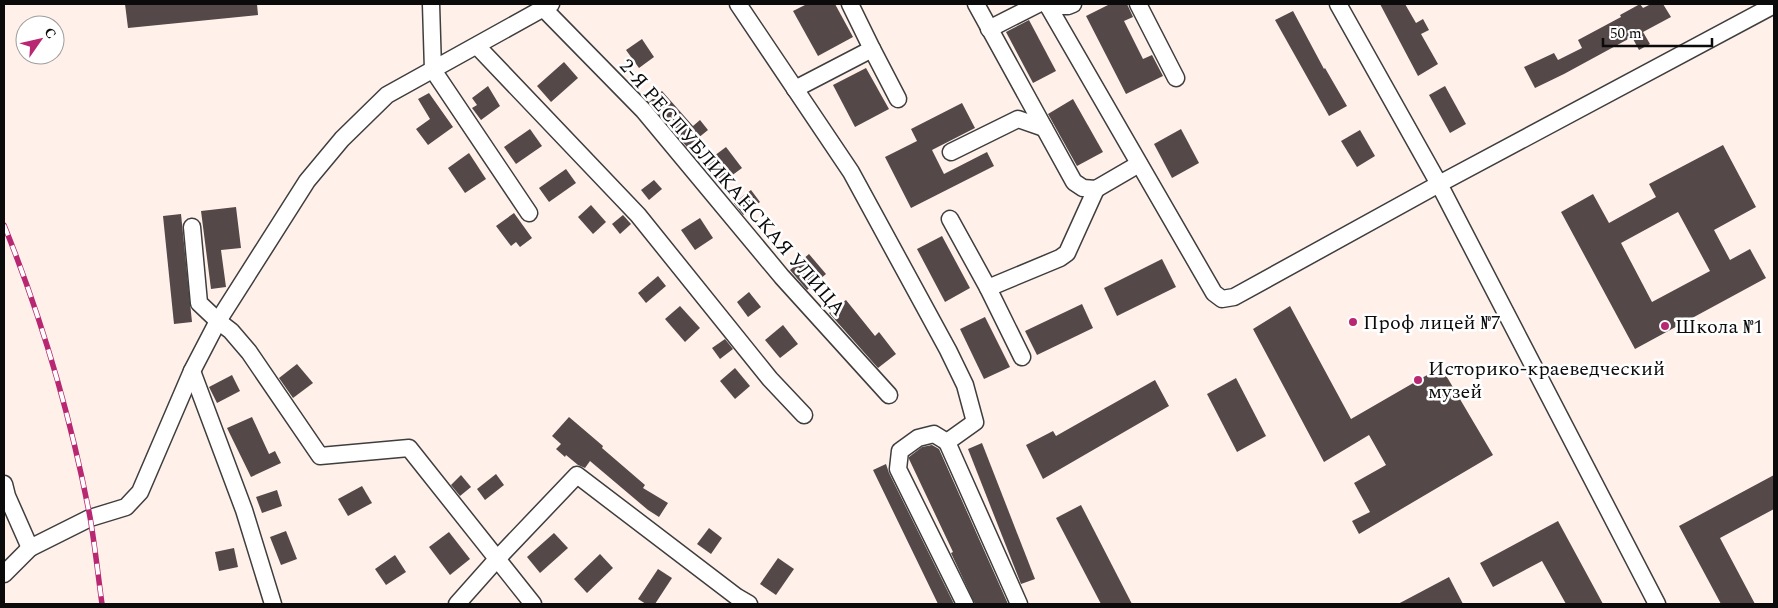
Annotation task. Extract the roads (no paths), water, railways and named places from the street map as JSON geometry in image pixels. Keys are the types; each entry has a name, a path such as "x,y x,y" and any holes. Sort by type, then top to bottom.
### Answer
{"street":[{"path":"431,4 433,70 529,213"},
{"path":"738,4 851,172 948,350 965,385 975,422 947,442"},
{"path":"850,4 898,99"},
{"path":"976,4 1074,182 1083,188 1096,189 1139,164"},
{"path":"990,29 1045,4 1068,6 1073,4"},
{"path":"1045,4 1214,294 1222,299 1234,297 1439,184 1774,5"},
{"path":"1138,4 1176,78"},
{"path":"1338,4 1439,184 1657,604"},
{"path":"4,574 30,548 90,518 126,507 140,492 192,371 218,321 307,181 342,139 387,95 547,6"},
{"name":"2-Я РЕСПУБЛИКАНСКАЯ УЛИЦА","path":"547,6 643,110 782,278 889,395"},
{"path":"477,46 638,214 770,379 804,415"},
{"path":"796,89 872,49"},
{"path":"951,152 1018,119 1044,128"},
{"path":"988,288 1060,258 1067,253 1096,189"},
{"path":"950,219 988,288 1022,357"},
{"path":"192,227 199,303 231,331 249,352 320,456 409,448 533,604"},
{"path":"192,371 244,510 273,604"},
{"path":"965,604 898,469 900,451 918,438 934,434 947,442 1019,604"},
{"path":"458,604 497,559 577,475 739,602"},
{"path":"4,484 7,496 30,548"}],"railway":[{"path":"4,225 43,333 74,443 90,517 102,604"}],"place":[{"name":"Проф лицей №7","path":"1353,322"},
{"name":"Школа №1","path":"1665,326"},
{"name":"Историко-краеведческий музей","path":"1418,380"}]}
